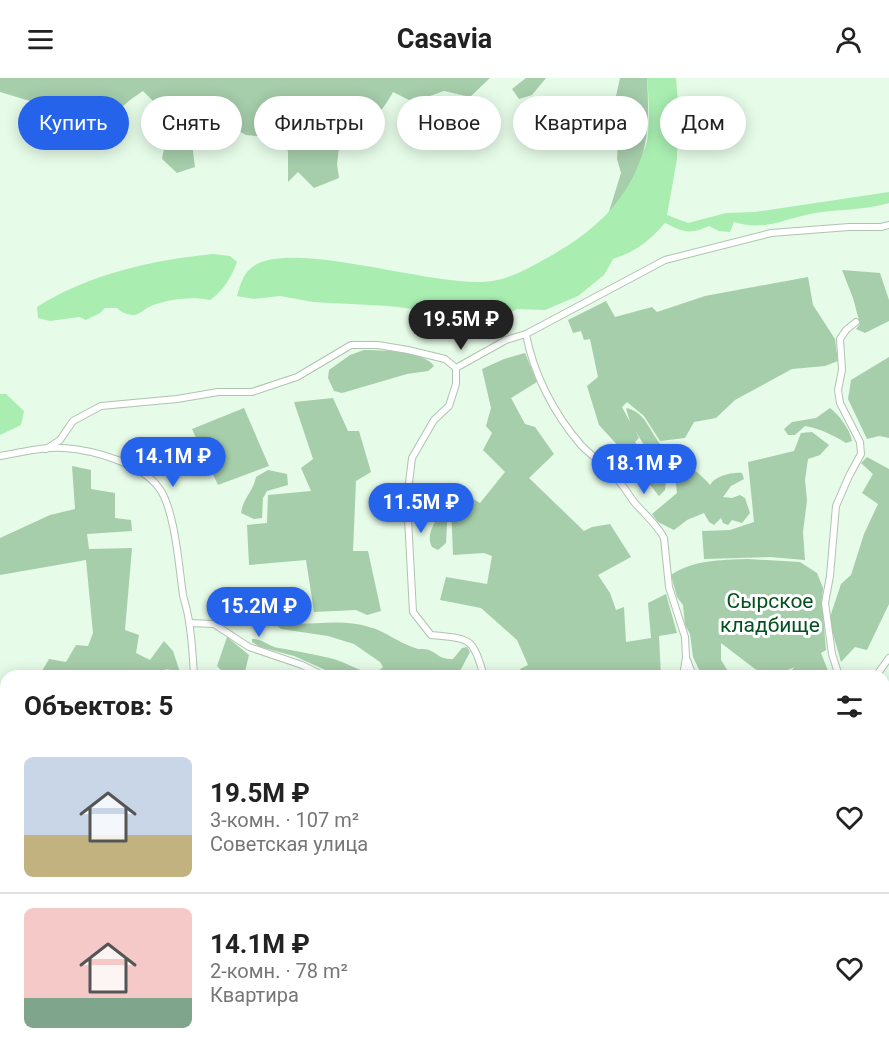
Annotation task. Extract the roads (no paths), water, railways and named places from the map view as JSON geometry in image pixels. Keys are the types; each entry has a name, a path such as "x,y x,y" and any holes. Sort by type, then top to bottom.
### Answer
{"street":[{"path":"456,368 506,340 526,334 665,260 771,233 889,225"},
{"path":"837,670 832,654 825,603 830,576 836,506 861,454 860,442 840,403 838,390 842,370 840,339 856,322"},
{"path":"526,334 530,355 542,384 560,416 581,445 617,478 664,538 669,587 685,637 684,670"},
{"path":"46,449 60,440 73,421 101,406 177,399 218,392 252,392 297,377 351,345 378,345 445,358 456,368 456,384 449,406 434,420 412,458 407,499 413,612 431,635 462,638 469,641 476,650 482,670"},
{"path":"0,456 63,447 100,454 126,463 146,474 160,488 166,502 180,561 183,595 190,623 194,670"},
{"path":"190,623 214,624 249,647 312,670"},
{"path":"686,657 691,670"}],"park label":[{"name":"Сырское кладбище","path":"770,613"}]}
